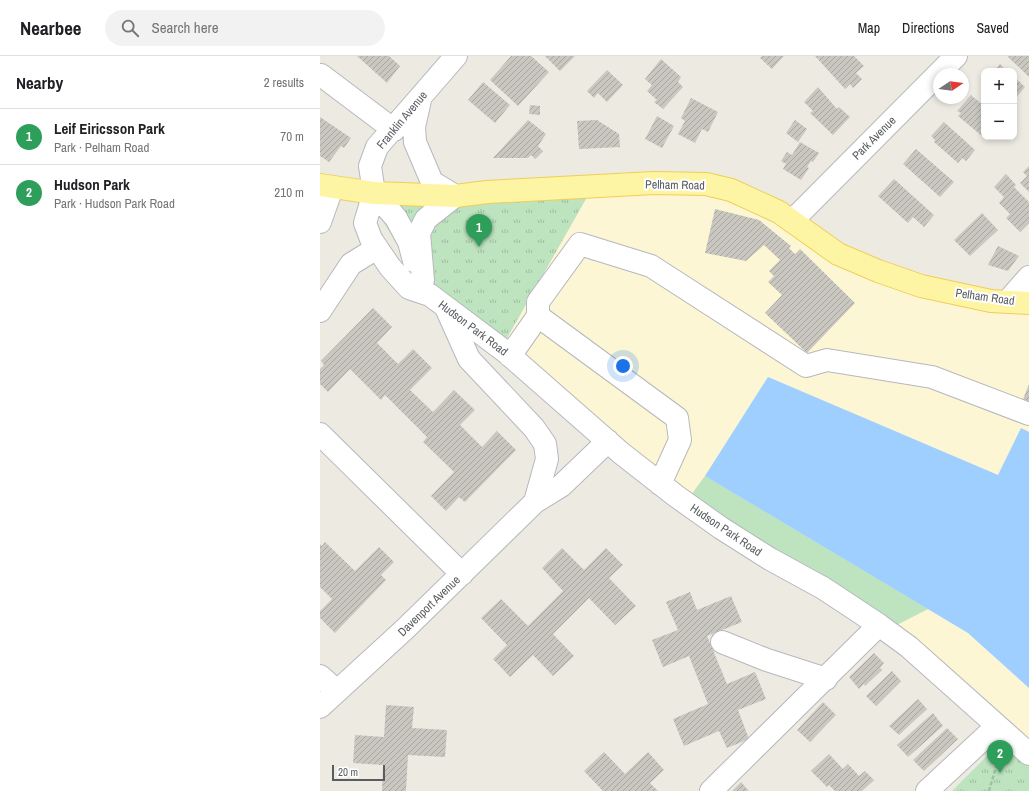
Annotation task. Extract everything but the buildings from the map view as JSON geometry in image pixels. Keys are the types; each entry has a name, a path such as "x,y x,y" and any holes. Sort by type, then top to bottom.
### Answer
{"main road":[{"name":"Pelham Road","path":"326,186 374,193 455,196 487,192 638,184 706,184 731,190 750,198 792,221 838,254 878,271 921,286 991,301 1019,302"}],"street":[{"name":"Franklin Avenue","path":"374,193 370,166 377,147 394,130 456,56"},
{"name":"Park Avenue","path":"792,221 956,56"},
{"path":"320,76 321,75 394,130"},
{"path":"421,97 414,127 415,142 432,182 455,196 426,219 419,233 433,294"},
{"path":"320,222 326,186"},
{"name":"Hudson Park Road","path":"374,193 365,223 371,240 390,267 409,288 433,294"},
{"name":"Hudson Park Road","path":"374,193 396,218 409,242 412,256 433,294 510,356 660,484 721,528 770,559 823,588 879,625 909,647 998,735 1029,754"},
{"path":"510,356 538,316 538,302 580,244 651,266 806,366 827,360 932,377 1029,414"},
{"path":"320,311 351,264 377,248"},
{"path":"1019,302 1029,277"},
{"name":"Davenport Avenue","path":"433,294 469,359 534,428 545,444 547,459 535,502"},
{"path":"538,316 677,418 680,440 660,484"},
{"path":"320,434 462,574"},
{"name":"Davenport Avenue","path":"320,706 405,629 535,502 561,486 608,441"},
{"path":"711,791 879,625"},
{"path":"722,642 767,660 826,679"},
{"path":"320,676 337,690"},
{"path":"927,791 998,735"}],"path":[{"path":"989,791 998,760 998,735"}],"shaded area":[{"path":"718,176 839,249 910,277 1029,302 1029,432 1021,428 998,475 768,377 705,476 683,506 498,354 595,183"},
{"path":"928,609 968,633 1029,688 1029,755 883,632"}],"green space":[{"path":"595,183 498,354 429,298 368,196"},
{"path":"705,476 928,609 883,632 683,506"},
{"path":"1008,735 1029,755 1029,791 952,791"}],"water":[{"path":"768,377 998,475 1021,428 1029,432 1029,688 968,633 705,476"}],"place":[{"name":"Leif Eiricsson Park","path":"479,247"},
{"name":"Hudson Park","path":"1000,773"}]}
